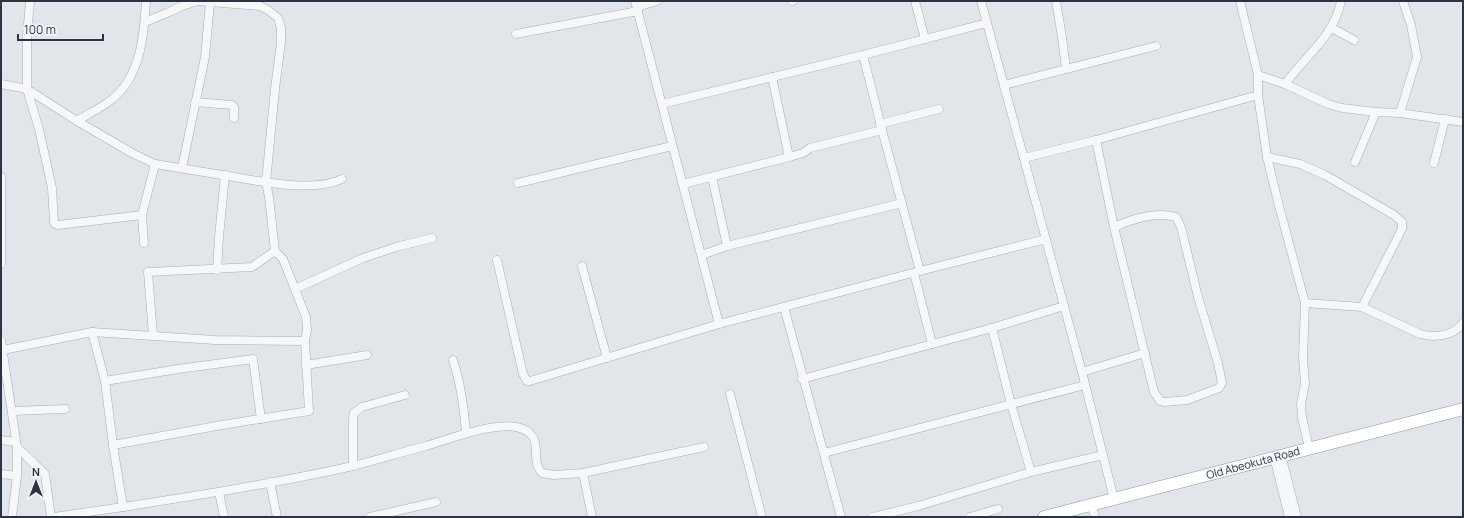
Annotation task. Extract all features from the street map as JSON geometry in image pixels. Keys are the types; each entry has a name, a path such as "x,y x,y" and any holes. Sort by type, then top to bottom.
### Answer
{"highway":[{"name":"Old Abeokuta Road","path":"1044,517 1309,448 1463,410"}],"street":[{"path":"30,1 27,35 27,89 39,129 52,188 54,222 58,225 142,215"},
{"path":"78,122 112,99 127,84 136,66 145,22 146,1"},
{"path":"113,445 309,411 305,341 307,330 306,317 283,259 275,251 266,182 281,42 281,28 278,18 260,6 198,1 145,22"},
{"path":"516,34 657,1"},
{"path":"915,1 925,39"},
{"path":"981,1 1082,372 1114,499"},
{"path":"1056,1 1066,69"},
{"path":"1242,1 1258,75 1258,94 1267,157 1305,303 1303,358 1305,383 1301,404 1302,417 1309,448"},
{"path":"1285,84 1332,28 1339,13 1341,1"},
{"path":"1400,113 1417,57 1411,25 1403,1"},
{"path":"182,168 205,57 210,2"},
{"path":"637,6 719,324"},
{"path":"662,104 987,23"},
{"path":"1332,28 1354,40"},
{"path":"1004,85 1156,46"},
{"path":"863,55 902,203 932,344"},
{"path":"1258,75 1285,84 1342,108 1400,113 1463,122"},
{"path":"772,77 789,157"},
{"path":"1,84 27,89 78,122 132,153 155,164 286,184 321,184 342,179"},
{"path":"1024,158 1096,140 1258,94"},
{"path":"195,102 232,105 234,107 234,118"},
{"path":"682,184 712,178 804,153 810,148 939,109"},
{"path":"1355,162 1376,112"},
{"path":"1434,163 1445,119"},
{"path":"1096,140 1114,227 1154,392 1160,400 1165,402 1187,400 1219,388 1222,383 1218,362 1198,297 1181,227 1176,217 1164,215 1140,217 1114,227"},
{"path":"518,183 672,146"},
{"path":"1267,157 1300,164 1325,175 1394,215 1402,222 1402,229 1362,307"},
{"path":"144,243 142,215 155,164"},
{"path":"217,270 225,175"},
{"path":"1,178 1,264"},
{"path":"712,178 727,246"},
{"path":"702,255 727,246 902,203"},
{"path":"295,289 363,258 396,247 432,238"},
{"path":"497,260 523,374 527,380 530,381 719,324 1046,239"},
{"path":"153,335 148,272 252,268 275,251"},
{"path":"582,266 607,358"},
{"path":"1305,303 1362,307 1429,337 1454,331 1463,323"},
{"path":"802,379 992,328 1064,306"},
{"path":"784,307 802,379 841,517"},
{"path":"992,328 1011,404 1031,472"},
{"path":"3,350 92,332 214,340 305,341"},
{"path":"92,332 105,380 113,445 123,507"},
{"path":"1,340 3,350 4,378 13,411 16,444 17,476 12,517"},
{"path":"1082,372 1145,353"},
{"path":"306,365 367,355"},
{"path":"105,380 253,359 262,419"},
{"path":"453,360 459,380 466,434"},
{"path":"824,453 1085,385"},
{"path":"730,394 762,517"},
{"path":"353,466 354,413 362,407 404,395"},
{"path":"13,411 65,409"},
{"path":"1,440 16,444 45,474 53,517 219,492 353,466 492,428 516,426 525,429 534,438 537,464 542,473 554,475 583,473 704,447"},
{"path":"872,517 918,506 1031,472 1103,455"},
{"path":"1278,456 1289,517"},
{"path":"1278,456 1297,517"},
{"path":"583,473 592,517"},
{"path":"1,474 17,476"},
{"path":"270,482 277,517"},
{"path":"219,492 224,517"},
{"path":"370,517 436,502"},
{"path":"1092,504 1095,517"},
{"path":"971,517 998,509"}]}
